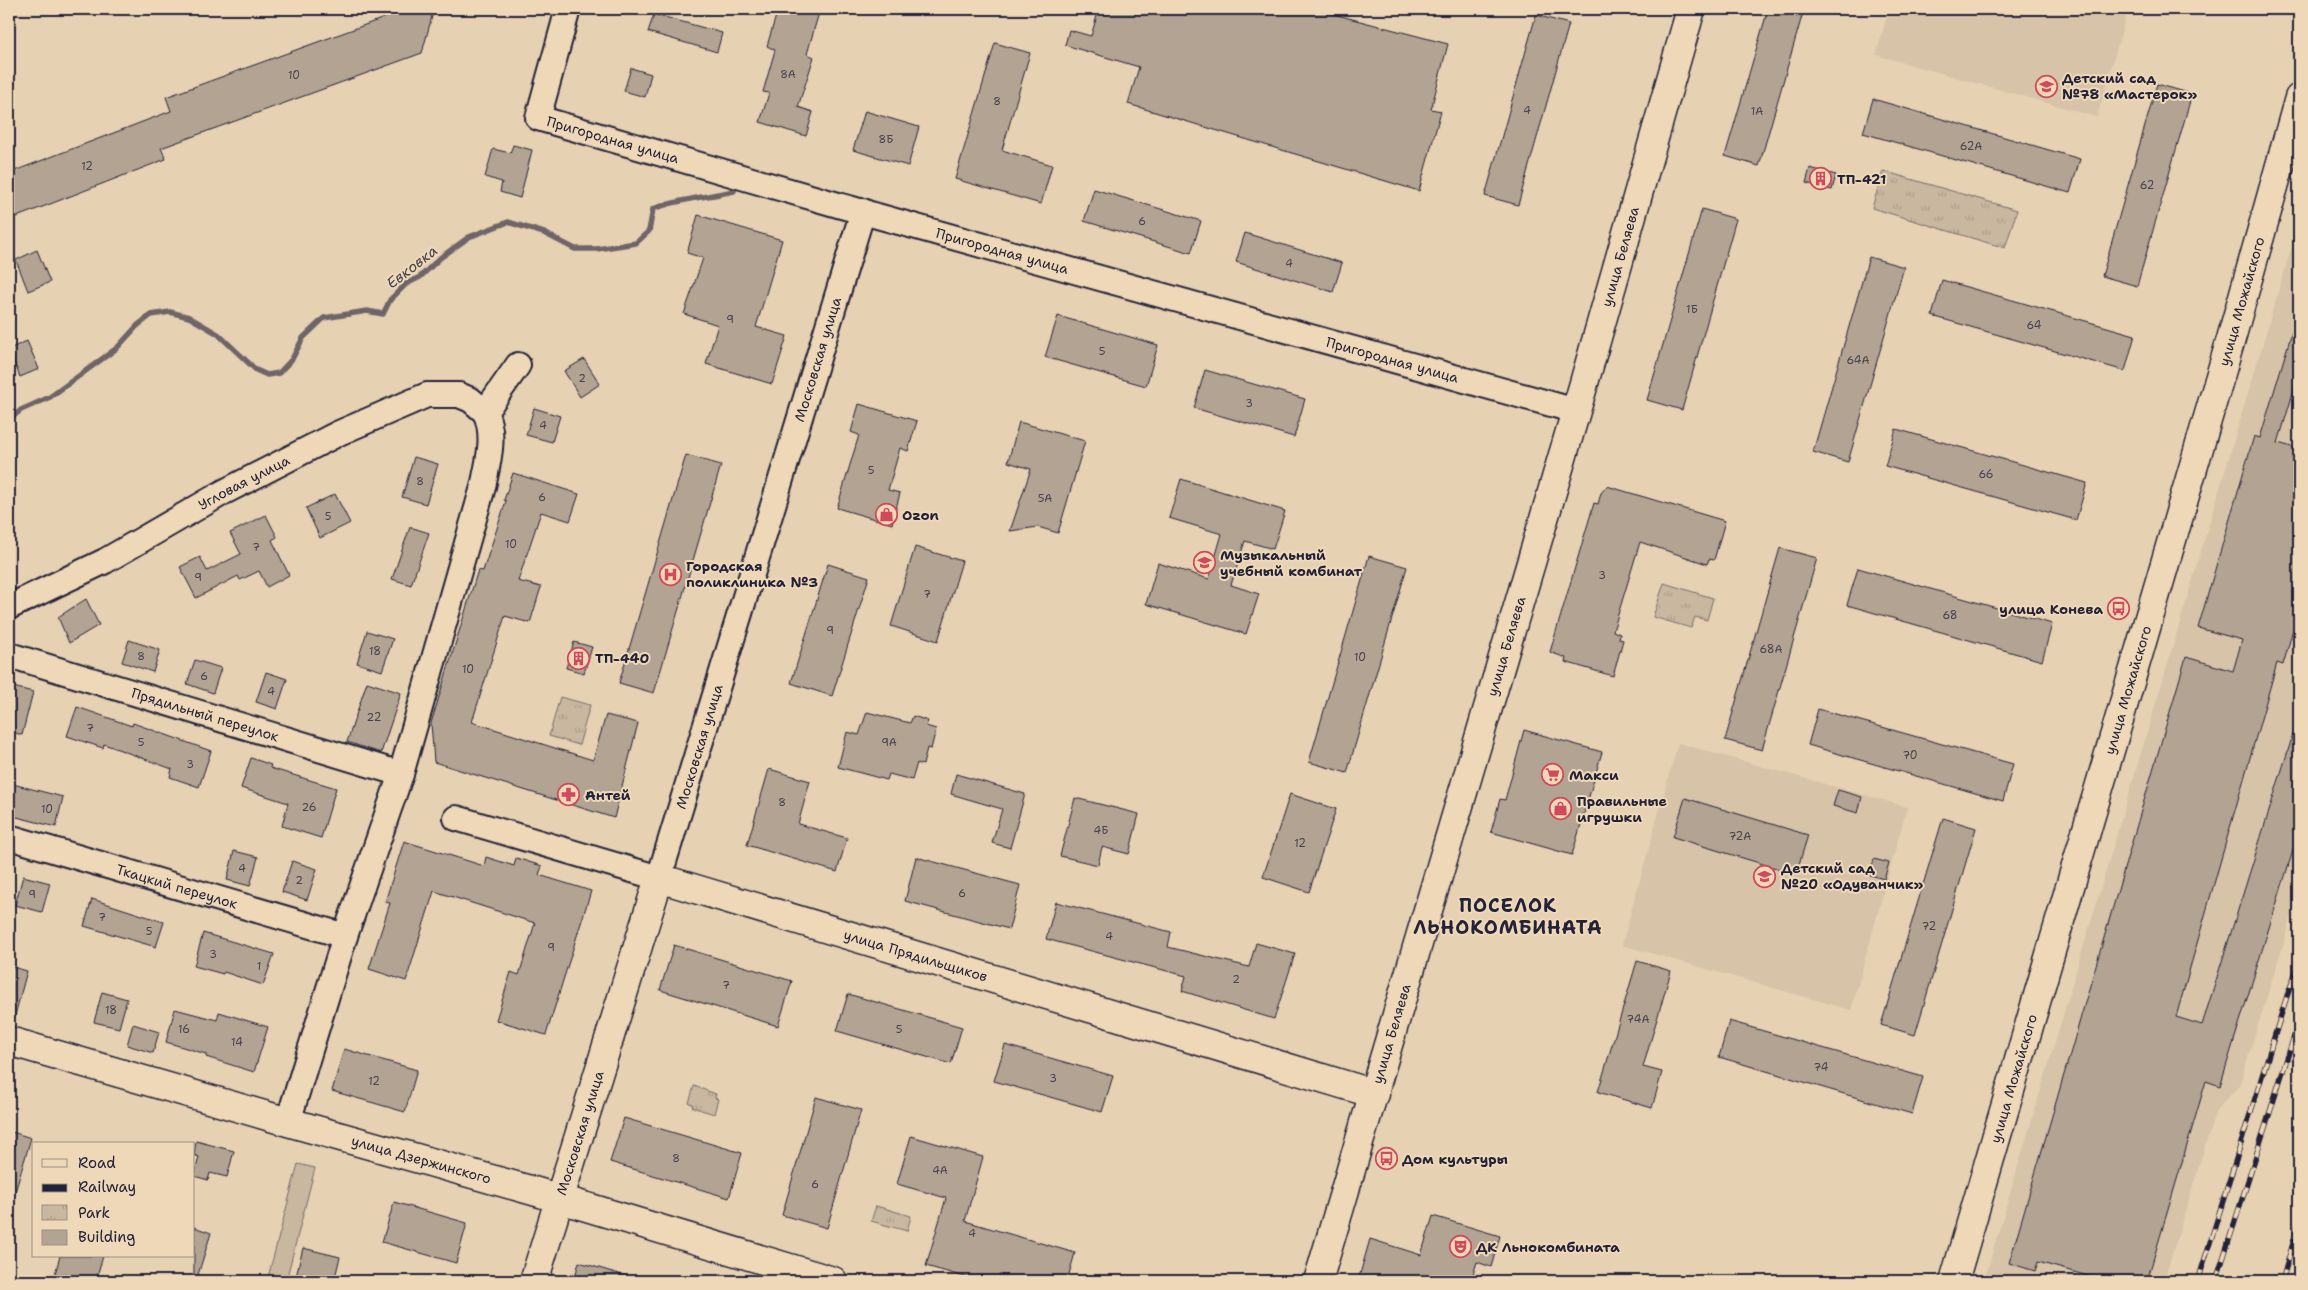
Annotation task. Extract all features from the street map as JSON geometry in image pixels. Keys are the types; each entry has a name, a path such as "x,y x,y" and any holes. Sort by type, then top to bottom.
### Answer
{"street":[{"name":"Пригородная улица","path":"568,9 538,118 1576,411"},
{"name":"улица Беляева","path":"1318,1281 1576,411 1691,9"},
{"name":"улица Можайского","path":"1954,1281 2228,347 2299,98"},
{"name":"Московская улица","path":"534,1281 660,878 862,211"},
{"path":"288,1122 345,936 401,774 483,487 490,448 489,421 485,412 518,365"},
{"name":"Угловая улица","path":"9,607 105,561 224,492 340,433 427,395 459,395 471,400 485,412"},
{"name":"Прядильный переулок","path":"9,655 401,774"},
{"name":"улица Прядильщиков","path":"456,818 1375,1094"},
{"name":"Ткацкий переулок","path":"9,837 345,936"},
{"name":"улица Дзержинского","path":"9,1041 560,1198 833,1281"}],"shaded area":[{"name":"Детский сад №78 «Мастерок»","path":"1889,9 2128,9 2097,117 1876,55"},
{"path":"2299,222 2299,894 2239,1086 2216,1110 2164,1281 1984,1281"},
{"name":"Детский сад №20 «Одуванчик»","path":"1678,743 1907,807 1851,1010 1622,945"}],"green space":[{"path":"1883,171 2017,210 2005,248 1872,208"},
{"path":"1664,583 1713,598 1707,620 1695,617 1691,628 1653,617"},
{"path":"560,697 590,705 579,745 549,736"},
{"path":"694,1086 716,1094 715,1098 718,1099 714,1114 692,1107 693,1104 689,1103"},
{"path":"298,1164 315,1168 286,1281 267,1281"},
{"path":"876,1206 911,1216 907,1231 871,1221"}],"building":[{"path":"386,9 434,9 422,53 161,148 166,159 9,220 9,173 171,111 166,97 384,18"},
{"path":"778,9 820,9 807,54 814,57 798,107 813,112 806,136 760,122 769,93 763,92 775,50 767,46"},
{"path":"1099,9 1314,9 1448,44 1431,109 1441,111 1419,191 1128,104 1139,67 1065,45 1069,30 1091,36"},
{"path":"1768,9 1804,9 1759,166 1725,156"},
{"path":"654,14 722,33 717,52 648,32"},
{"path":"1536,15 1569,24 1518,205 1485,196"},
{"path":"995,43 1030,53 1002,150 1052,165 1041,204 955,179"},
{"path":"631,68 651,74 645,97 624,91"},
{"path":"2157,84 2192,94 2137,286 2102,276"},
{"path":"1873,99 2080,159 2070,193 1863,133"},
{"path":"865,111 919,127 908,166 853,150"},
{"path":"513,145 532,150 520,198 500,192 502,182 485,177 493,149 510,153"},
{"name":"ТП-421","path":"1810,168 1836,175 1832,190 1806,183"},
{"path":"1094,189 1201,221 1191,253 1084,221"},
{"path":"1702,209 1736,219 1682,410 1647,400"},
{"path":"698,215 782,240 756,327 787,336 772,384 706,364 718,325 684,314 703,258 687,253"},
{"path":"1245,233 1342,263 1333,292 1236,262"},
{"path":"37,250 50,282 28,291 16,260"},
{"path":"1869,257 1904,267 1848,462 1813,452"},
{"path":"1942,280 2135,335 2125,371 1932,316"},
{"path":"1058,316 1158,345 1146,386 1045,357"},
{"path":"2295,322 2299,322 2299,373 2278,443 2299,449 2299,608 2283,665 2277,663 2176,1017 2202,1025 2296,725 2299,725 2299,831 2220,1086 2206,1081 2147,1281 2106,1281 2038,1262 2035,1271 2009,1263 2186,657 2233,671 2242,640 2198,628 2254,436 2260,438"},
{"path":"27,341 39,369 20,377 9,349"},
{"path":"584,359 600,384 580,397 564,371"},
{"path":"1205,370 1305,399 1294,437 1194,408"},
{"path":"859,404 917,421 908,451 900,448 888,490 900,493 892,524 837,508 859,435 851,432"},
{"path":"534,408 560,416 552,442 526,435"},
{"path":"1019,422 1085,441 1058,533 1038,527 1010,531 1031,469 1008,462"},
{"path":"1896,429 2087,483 2076,520 1885,466"},
{"name":"Городская поликлиника №3","path":"686,455 721,465 654,693 619,683"},
{"path":"414,457 438,464 426,504 402,497"},
{"path":"513,473 579,494 570,521 541,512 518,581 541,587 530,623 505,616 472,722 593,760 606,715 638,723 614,818 434,762 431,723 478,570 483,571 506,501 504,500"},
{"path":"1181,479 1285,511 1273,549 1245,541 1231,585 1259,594 1246,634 1146,604 1158,563 1209,579 1222,534 1169,518"},
{"path":"1607,486 1725,521 1714,560 1709,559 1707,564 1640,542 1613,631 1620,634 1619,639 1623,640 1613,676 1565,662 1566,658 1550,652 1594,503 1598,504 1601,493"},
{"path":"335,494 350,523 320,538 306,508"},
{"path":"266,515 277,537 272,540 289,575 267,587 259,571 240,580 238,576 196,598 180,567 200,557 207,571 241,554 230,533"},
{"path":"410,527 429,533 411,585 392,579"},
{"path":"915,547 962,561 938,641 891,626"},
{"path":"1780,548 1817,558 1762,750 1725,740"},
{"path":"1369,556 1407,567 1347,773 1309,762"},
{"path":"828,564 869,577 832,696 791,683"},
{"path":"1858,568 2052,624 2042,661 1847,605"},
{"path":"86,599 99,625 69,643 58,617"},
{"path":"367,631 393,639 382,671 357,663"},
{"path":"129,640 160,650 153,672 122,662"},
{"name":"ТП-440","path":"574,642 592,647 584,673 566,668"},
{"path":"195,660 221,668 213,693 187,684"},
{"path":"266,672 287,679 277,709 256,702"},
{"path":"367,682 401,693 381,753 347,742"},
{"path":"9,686 33,692 22,735 9,731"},
{"path":"77,707 132,726 133,723 211,751 199,787 170,777 172,769 104,744 103,748 67,736"},
{"path":"1818,709 2013,764 2003,801 1808,745"},
{"path":"867,712 910,723 913,716 928,721 926,726 936,729 931,749 927,748 923,765 917,763 912,780 889,774 887,780 838,767 847,732 859,735"},
{"name":"Макси","path":"1524,730 1602,752 1572,855 1491,832 1500,799 1505,800"},
{"path":"251,758 271,765 270,768 336,788 321,838 282,826 288,803 241,788"},
{"path":"769,769 810,781 798,824 847,838 837,872 747,845"},
{"path":"956,774 1025,794 1010,848 992,843 1002,809 951,794"},
{"path":"9,783 63,797 56,827 9,815"},
{"path":"1838,790 1862,797 1858,813 1833,806"},
{"path":"1290,794 1336,809 1309,892 1263,877"},
{"path":"1075,798 1139,814 1129,854 1102,847 1098,865 1060,856"},
{"path":"1685,798 1808,835 1796,874 1673,837"},
{"path":"1943,818 1976,828 1915,1035 1881,1025"},
{"path":"404,841 484,866 486,857 514,866 516,858 542,866 539,875 591,891 546,1035 496,1020 511,972 519,975 535,923 434,891 406,981 369,969 390,903 385,902"},
{"path":"234,851 258,857 250,886 227,880"},
{"path":"916,857 1020,885 1009,929 905,901"},
{"path":"1874,859 1889,863 1884,879 1870,875"},
{"path":"292,861 317,869 307,900 282,892"},
{"path":"23,876 50,883 42,912 15,905"},
{"path":"92,899 164,922 156,947 84,926"},
{"path":"1056,902 1171,932 1168,947 1249,967 1256,943 1295,954 1274,1019 1182,991 1186,976 1046,939"},
{"path":"203,933 274,954 263,985 224,972 223,974 194,966"},
{"path":"674,945 792,981 778,1026 660,990"},
{"path":"1637,961 1671,971 1643,1067 1662,1072 1652,1108 1598,1092"},
{"path":"9,966 27,971 14,1019 9,1019"},
{"path":"102,992 127,999 119,1028 94,1022"},
{"path":"848,994 962,1027 951,1064 837,1031"},
{"path":"175,1009 217,1020 219,1012 268,1027 254,1072 206,1057 206,1054 166,1042"},
{"path":"1729,1021 1923,1077 1912,1114 1719,1057"},
{"path":"133,1024 159,1032 153,1053 127,1045"},
{"path":"1005,1045 1113,1076 1102,1112 994,1081"},
{"path":"344,1049 417,1070 405,1112 332,1091"},
{"path":"816,1097 861,1110 827,1228 782,1215"},
{"path":"624,1118 742,1153 729,1198 610,1162"},
{"path":"9,1131 31,1138 13,1199 9,1199"},
{"path":"911,1136 983,1157 965,1221 1075,1253 1067,1281 979,1281 926,1266 946,1198 897,1184"},
{"path":"196,1141 234,1151 227,1177 210,1173 208,1180 195,1176 199,1157 195,1155"},
{"path":"394,1202 467,1223 456,1263 382,1242"},
{"name":"ДК Льнокомбината","path":"1433,1216 1500,1236 1491,1267 1477,1262 1471,1281 1358,1281 1370,1239 1421,1255"},
{"path":"195,1227 211,1233 197,1278 194,1278"},
{"path":"303,1248 340,1257 334,1281 295,1281"},
{"path":"59,1258 102,1258 96,1281 53,1281"},
{"path":"579,1262 629,1277 629,1281 574,1281"}],"waterway":[{"name":"Евковка","path":"9,420 21,410 50,397 117,348 137,326 151,315 170,312 189,317 218,334 256,370 267,375 279,373 292,359 303,338 324,318 367,311 383,314 390,300 406,284 420,277 440,258 469,237 508,222 544,233 575,249 597,249 636,243 649,231 653,209 683,200 734,191"}],"railway":[{"path":"2198,1281 2287,996 2299,964"},
{"path":"2216,1281 2299,1021"},
{"path":"2282,1281 2299,1223"}],"place":[{"name":"Детский сад №78 «Мастерок»","path":"2046,86"},
{"name":"ТП-421","path":"1821,179"},
{"name":"Ozon","path":"886,515"},
{"name":"Музыкальный учебный комбинат","path":"1204,563"},
{"name":"Городская поликлиника №3","path":"670,574"},
{"name":"улица Конева","path":"2119,609"},
{"name":"ТП-440","path":"579,658"},
{"name":"Макси","path":"1553,775"},
{"name":"Антей","path":"569,795"},
{"name":"Правильные игрушки","path":"1561,809"},
{"name":"Детский сад №20 «Одуванчик»","path":"1765,876"},
{"name":"Дом культуры","path":"1386,1159"},
{"name":"ДК Льнокомбината","path":"1460,1247"}],"district":[{"name":"ПОСЕЛОК ЛЬНОКОМБИНАТА","path":"1508,916"}]}
